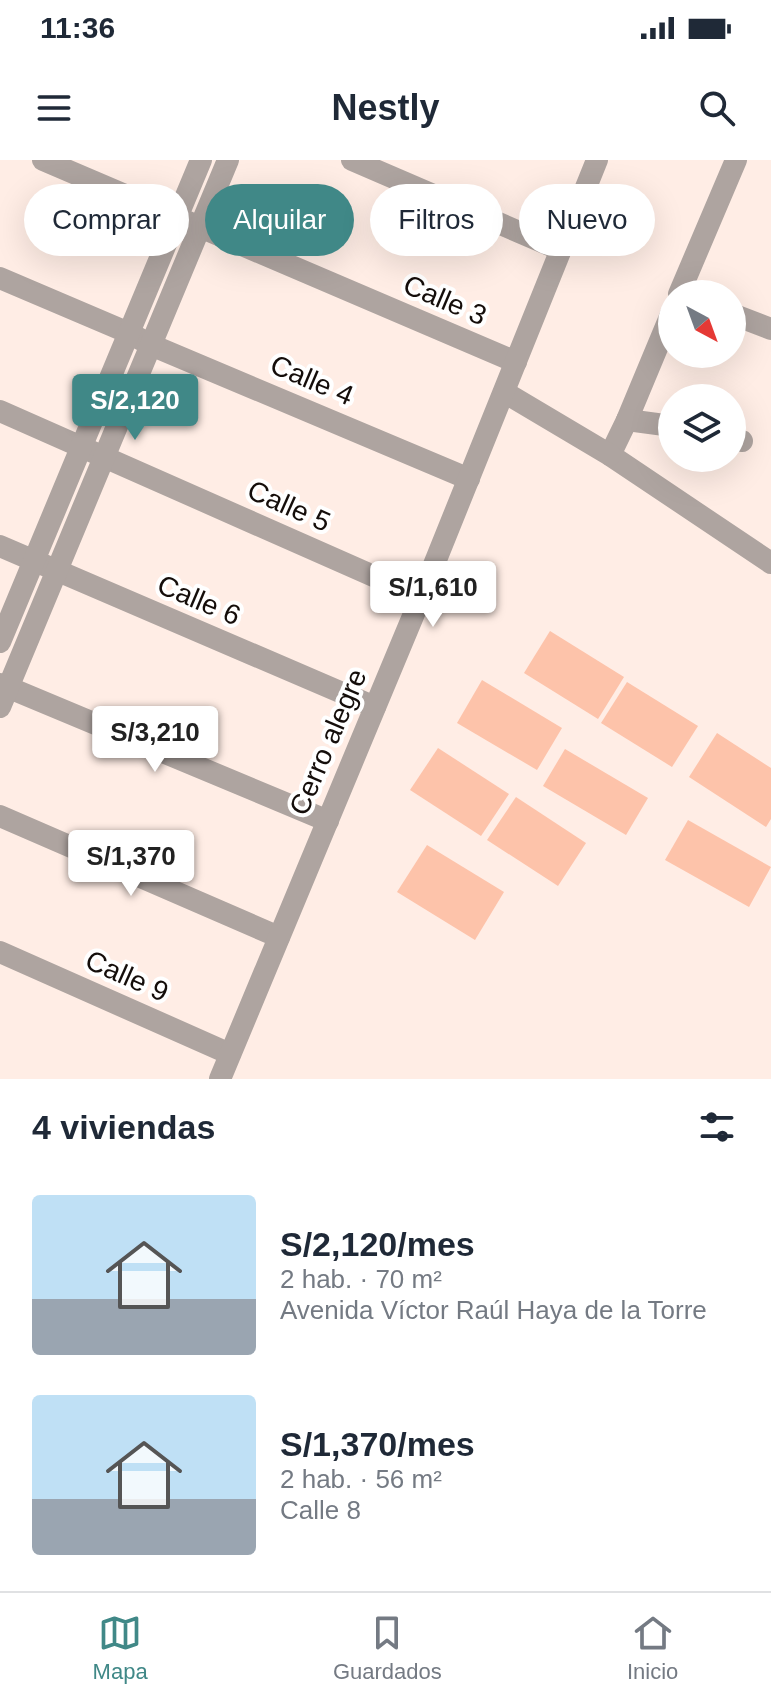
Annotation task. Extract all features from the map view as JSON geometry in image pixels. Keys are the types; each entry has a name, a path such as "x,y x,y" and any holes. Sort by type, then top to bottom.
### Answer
{"street":[{"name":"Calle 3","path":"43,160 98,184"},
{"path":"189,189 201,160"},
{"path":"228,160 3,693 328,821"},
{"path":"352,160 519,232"},
{"name":"Cerro alegre","path":"587,184 597,160"},
{"path":"686,280 736,160"},
{"name":"Calle 3","path":"189,223 516,362"},
{"path":"0,642 161,256"},
{"name":"Cerro alegre","path":"220,1079 421,597 559,256"},
{"name":"Calle 4","path":"0,278 469,479"},
{"path":"746,319 771,329"},
{"path":"610,455 658,346"},
{"path":"504,392 610,455 771,563"},
{"name":"Calle 5","path":"0,411 421,597"},
{"path":"627,420 658,424"},
{"name":"Calle 6","path":"0,546 375,707"},
{"path":"0,816 279,937"},
{"name":"Calle 9","path":"0,952 230,1054"}],"shaded area":[{"path":"550,631 624,677 598,719 524,673"},
{"path":"482,680 562,728 537,770 457,723"},
{"path":"627,682 698,726 672,767 601,723"},
{"path":"717,733 771,768 771,819 766,827 689,777"},
{"path":"438,748 509,794 481,836 410,790"},
{"path":"565,749 648,798 626,835 543,786"},
{"path":"516,797 586,843 558,886 487,840"},
{"path":"688,820 771,867 749,907 665,860"},
{"path":"427,845 504,892 475,940 397,892"}]}
